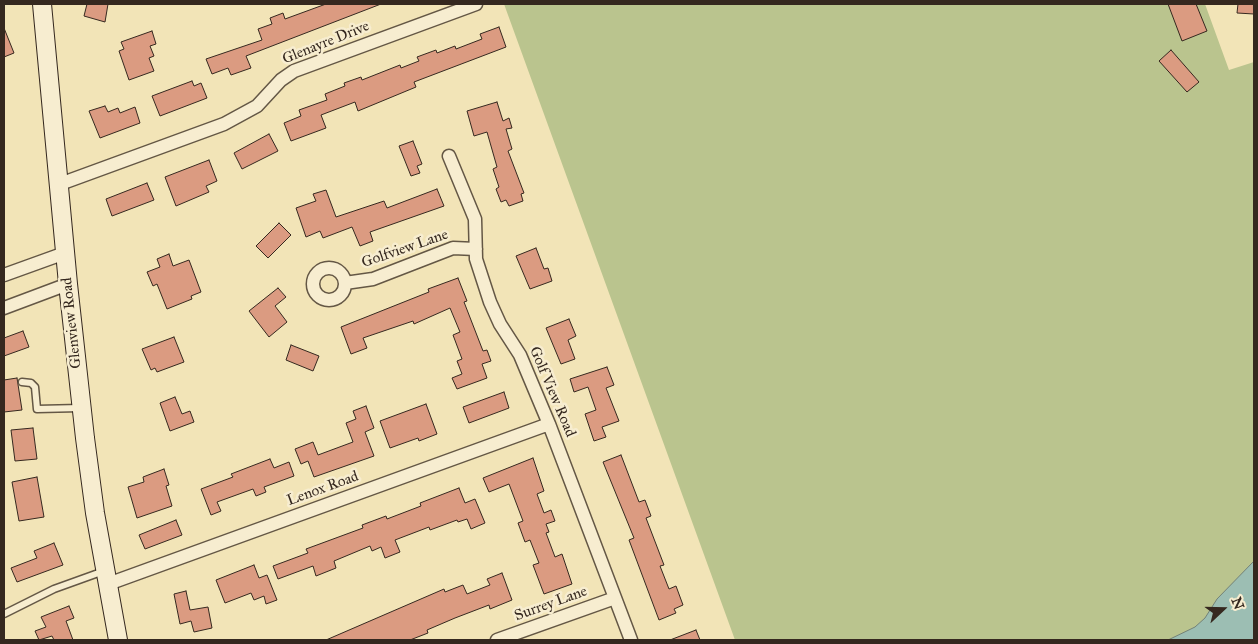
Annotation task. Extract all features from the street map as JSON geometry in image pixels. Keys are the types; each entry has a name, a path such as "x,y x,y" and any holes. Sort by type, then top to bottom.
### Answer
{"main road":[{"name":"Glenview Road","path":"42,4 81,408 106,578 118,640"}],"street":[{"name":"Glenayre Drive","path":"60,184 224,124 257,106 281,80 294,71 476,4"},
{"name":"Golf View Road","path":"449,156 475,219 479,271 493,309 500,324 520,355 549,424 631,640"},
{"name":"Golfview Lane","path":"345,283 373,279 453,248 476,249"},
{"path":"4,275 65,253"},
{"path":"4,308 68,284"},
{"name":"Lenox Road","path":"106,578 549,424"},
{"name":"Surrey Lane","path":"497,640 615,598"}],"lane":[{"path":"22,382 31,383 35,387 37,409 81,408"},
{"path":"4,614 54,589 106,578"}],"green space":[{"path":"504,4 1205,4 1229,70 1254,62 1254,640 735,640"}],"water":[{"path":"1254,561 1254,640 1168,640 1195,627 1205,618 1217,599"}],"building":[{"path":"87,4 108,4 105,22 84,16"},
{"path":"326,4 381,4 246,56 251,68 231,75 228,68 212,74 206,59 262,40 258,29 272,24 270,18 283,13 285,19"},
{"path":"1168,4 1196,4 1207,31 1182,41"},
{"path":"1238,4 1254,4 1254,14 1237,13"},
{"path":"499,27 506,47 414,82 416,87 358,111 355,102 321,115 326,128 291,141 284,123 301,116 299,110 327,100 325,94 345,86 344,83 361,77 362,80 400,65 401,68 419,61 417,57 436,50 437,53 455,46 456,49 482,39 480,34"},
{"path":"4,28 14,53 4,57"},
{"path":"152,31 156,44 150,46 154,56 149,58 154,71 129,80 119,51 124,49 121,42"},
{"path":"1171,50 1199,82 1187,92 1159,61"},
{"path":"192,81 194,86 201,83 207,98 160,116 152,96"},
{"path":"497,102 503,121 509,118 512,128 506,129 512,149 508,151 524,193 521,194 523,201 509,206 506,200 501,202 496,189 499,187 493,169 497,167 487,132 474,136 467,111"},
{"path":"105,106 108,112 118,108 120,113 135,107 140,123 100,138 89,111"},
{"path":"269,134 278,151 242,169 234,153"},
{"path":"413,141 422,164 417,166 420,173 411,176 399,146"},
{"path":"209,160 217,181 206,186 209,192 176,206 165,177"},
{"path":"147,183 154,200 112,216 106,199"},
{"path":"437,189 444,206 370,232 373,241 360,246 352,227 323,238 320,231 306,237 296,208 316,201 313,194 326,190 336,217 384,201 387,208"},
{"path":"279,223 291,235 268,258 256,246"},
{"path":"536,248 544,269 548,268 552,281 530,289 516,256"},
{"path":"169,254 173,266 189,260 201,292 191,296 192,299 167,309 157,284 153,286 147,272 160,267 157,259"},
{"path":"458,278 467,301 464,302 483,351 487,350 491,361 482,364 487,378 457,389 452,378 462,374 457,361 462,359 453,335 460,332 450,308 414,324 413,321 363,338 367,348 351,354 341,327 429,292 428,289"},
{"path":"278,288 286,297 275,306 287,322 269,337 249,311"},
{"path":"569,319 576,336 568,340 575,359 561,364 546,328"},
{"path":"23,331 29,347 4,356 4,338"},
{"path":"174,337 184,362 157,372 155,368 151,370 142,349"},
{"path":"291,345 319,356 313,371 286,360"},
{"path":"607,367 614,385 606,388 619,421 602,427 606,437 594,441 585,414 596,410 588,387 574,392 570,379"},
{"path":"17,378 22,410 4,412 4,380"},
{"path":"504,392 509,408 469,423 463,407"},
{"path":"175,397 182,414 190,411 194,422 170,431 160,403"},
{"path":"426,404 437,434 419,441 418,438 390,448 380,421"},
{"path":"366,406 374,428 365,432 374,456 314,477 308,461 301,464 295,449 313,442 318,455 353,442 346,423 356,419 353,411"},
{"path":"33,428 37,459 15,461 11,430"},
{"path":"621,455 639,502 645,500 651,516 646,518 664,565 660,566 669,589 676,586 683,605 674,609 676,613 659,620 629,540 634,538 603,462"},
{"path":"533,458 544,491 537,494 544,513 551,510 555,521 546,524 549,532 546,533 555,557 562,554 572,584 544,594 533,565 539,563 530,540 525,542 518,523 523,521 509,484 489,492 483,478"},
{"path":"270,459 274,468 289,462 294,476 264,487 266,492 256,496 253,489 217,502 221,511 211,515 201,489 233,477 231,474"},
{"path":"164,469 169,485 166,486 172,506 137,518 128,487 144,482 143,477"},
{"path":"37,477 44,517 19,521 12,482"},
{"path":"459,488 465,503 475,499 485,523 471,529 467,519 458,522 457,520 430,530 429,527 395,540 400,552 385,558 381,547 372,551 370,546 334,561 336,568 316,576 313,566 278,579 273,566 308,553 306,549 363,528 362,525 386,516 387,519 421,506 420,503"},
{"path":"176,520 182,535 145,549 139,535"},
{"path":"54,543 63,565 17,582 11,568 37,558 34,551"},
{"path":"254,565 259,578 267,575 277,600 266,604 264,596 254,600 251,593 225,603 216,580"},
{"path":"502,573 512,600 490,609 489,605 455,618 427,630 428,633 410,640 326,640 444,589 445,592 463,585 467,594 490,585 487,579"},
{"path":"186,591 190,610 208,607 212,628 194,632 191,621 180,624 174,594"},
{"path":"69,606 74,618 66,621 73,640 54,640 52,636 39,640 35,631 46,627 41,617"},
{"path":"696,630 700,640 670,640"}]}
